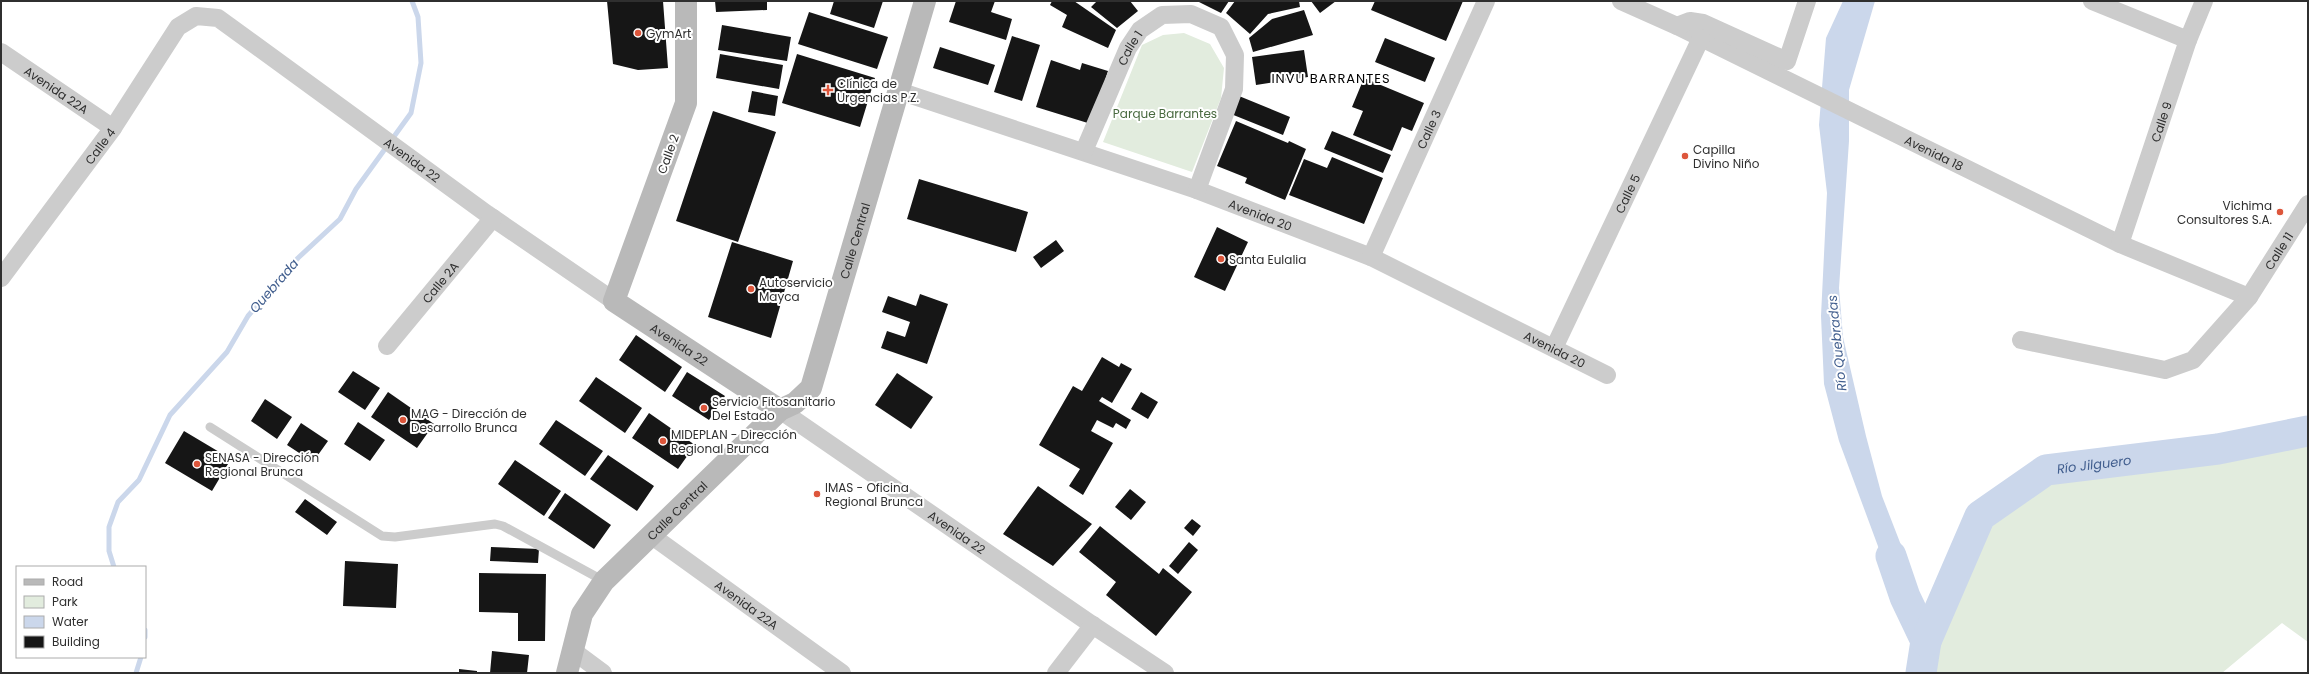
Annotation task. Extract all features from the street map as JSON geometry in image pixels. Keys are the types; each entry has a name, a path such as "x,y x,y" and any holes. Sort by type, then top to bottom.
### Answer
{"main road":[{"name":"Calle 2","path":"614,301 686,103 686,1"},
{"name":"Calle Central","path":"567,673 582,614 604,581 780,410 800,398 813,382 925,1"},
{"name":"Avenida 22","path":"614,301 780,410"}],"street":[{"name":"Calle 3","path":"1371,257 1486,1"},
{"name":"Avenida 18","path":"1621,1 1677,26 2120,244 2249,297"},
{"path":"1677,26 1690,21 1703,23 1786,61 1807,1"},
{"path":"2092,1 2188,40"},
{"name":"Calle 9","path":"2120,244 2188,40 2204,1"},
{"name":"Calle 1","path":"1084,151 1128,48 1140,30 1162,15 1191,14 1221,27 1236,55 1234,89 1198,190"},
{"name":"Avenida 22","path":"196,16 218,18 493,218 614,301"},
{"name":"Calle 4","path":"1,278 112,128 178,27 196,16"},
{"name":"Calle 5","path":"1554,348 1701,38"},
{"name":"Avenida 22A","path":"1,52 112,128"},
{"name":"Avenida 20","path":"899,91 1198,190 1371,257 1607,375"},
{"name":"Calle 11","path":"2021,340 2165,370 2193,360 2249,297 2308,204"},
{"name":"Calle 2A","path":"387,346 493,218"},
{"name":"Avenida 22","path":"780,410 1092,625 1165,673"},
{"name":"Avenida 22A","path":"652,536 842,673"},
{"path":"1056,673 1092,625"},
{"path":"572,650 603,673"}],"lane":[{"path":"210,427 382,536 395,537 495,524 503,526 604,581"}],"green space":[{"name":"Parque Barrantes","path":"1184,33 1210,44 1224,68 1221,98 1192,172 1103,142 1142,45 1163,35"},
{"path":"2308,431 2308,642 2282,623 2222,673 1921,673 1926,641 1980,516 2030,481 2149,457"}],"water":[{"path":"1843,1 1875,1 1849,90 1849,141 1839,288 1843,337 1866,436 1882,496 1913,576 1905,597 1892,584 1839,441 1824,384 1821,316 1827,193 1819,125 1826,38"}],"building":[{"name":"GymArt","path":"607,1 663,1 668,68 638,70 613,64"},
{"path":"715,1 767,1 767,10 716,12"},
{"path":"834,1 883,1 874,28 830,14"},
{"path":"956,1 995,1 991,12 1012,19 1006,40 949,22"},
{"path":"1052,1 1074,1 1116,30 1108,48 1062,27 1067,15 1050,5"},
{"path":"1097,1 1130,1 1138,11 1117,28 1091,7"},
{"path":"1197,1 1229,1 1221,13"},
{"path":"1235,1 1299,1 1300,7 1268,14 1250,34 1226,13"},
{"path":"1311,1 1336,1 1320,13"},
{"path":"1375,1 1463,1 1446,41 1371,10"},
{"path":"1304,10 1313,35 1253,52 1249,38 1272,19"},
{"path":"809,12 888,37 877,69 798,44"},
{"path":"722,25 791,37 787,61 718,50"},
{"path":"1012,36 1040,45 1022,101 994,92"},
{"path":"1385,38 1435,58 1425,82 1375,62"},
{"path":"940,47 995,65 988,85 933,68"},
{"path":"1304,50 1308,77 1256,85 1252,57"},
{"path":"720,54 783,65 779,89 716,78"},
{"name":"Clínica de Urgencias P.Z.","path":"797,54 875,78 860,127 782,103"},
{"path":"1051,60 1080,70 1082,63 1108,71 1091,124 1036,107"},
{"path":"1364,78 1424,103 1412,131 1402,127 1392,151 1353,135 1363,111 1352,107"},
{"path":"752,91 778,96 775,116 748,112"},
{"path":"1239,96 1290,117 1283,135 1231,114"},
{"path":"713,111 776,132 738,242 676,221"},
{"path":"1236,121 1306,149 1285,200 1245,183 1247,178 1217,166"},
{"path":"1332,131 1391,155 1383,173 1324,149"},
{"path":"1332,157 1383,178 1364,224 1289,195 1304,159 1327,168"},
{"path":"919,179 1028,212 1016,252 907,219"},
{"name":"Santa Eulalia","path":"1217,227 1248,242 1225,291 1194,277"},
{"path":"1056,240 1064,251 1041,268 1033,257"},
{"name":"Autoservicio Mayca","path":"732,242 793,261 771,338 708,317"},
{"path":"920,294 948,304 927,364 881,348 887,331 905,337 910,322 882,312 888,296 916,306"},
{"path":"636,335 682,367 665,392 619,360"},
{"path":"1102,357 1119,367 1121,363 1132,369 1112,403 1102,397 1099,401 1131,420 1126,429 1116,423 1113,428 1097,420 1091,431 1113,443 1083,495 1069,486 1080,469 1039,445 1073,386 1082,391"},
{"path":"353,371 380,388 365,410 338,392"},
{"name":"Servicio Fitosanitario Del Estado","path":"687,372 725,396 709,420 672,396"},
{"path":"897,373 933,397 911,429 875,405"},
{"path":"596,377 642,408 625,433 579,401"},
{"name":"MAG - Dirección de Desarrollo Brunca","path":"388,392 434,424 417,448 371,417"},
{"path":"1141,392 1158,402 1148,419 1131,409"},
{"path":"265,399 292,417 277,439 251,421"},
{"name":"MIDEPLAN - Dirección Regional Brunca","path":"649,413 695,445 678,469 632,438"},
{"name":"MAG - Dirección de Desarrollo Brunca","path":"556,420 603,451 585,476 539,444"},
{"name":"MAG - Dirección de Desarrollo Brunca","path":"358,422 385,440 370,461 344,444"},
{"path":"301,423 328,441 313,462 287,445"},
{"path":"184,431 231,459 212,491 165,463"},
{"path":"608,455 654,486 637,511 590,479"},
{"name":"MAG - Dirección de Desarrollo Brunca","path":"515,460 561,491 544,516 498,484"},
{"path":"1038,486 1092,524 1053,566 1003,534"},
{"path":"1130,489 1146,502 1131,520 1115,507"},
{"path":"565,493 611,525 594,549 548,518"},
{"path":"305,499 337,522 327,535 295,512"},
{"path":"1192,519 1201,526 1193,536 1184,528"},
{"path":"1100,526 1159,574 1163,568 1192,592 1156,636 1106,595 1116,582 1079,552"},
{"path":"1189,542 1198,550 1178,574 1169,566"},
{"path":"491,547 539,549 538,563 490,561"},
{"path":"345,561 398,564 396,608 343,606"},
{"path":"479,573 546,574 545,641 518,641 518,613 479,612"},
{"path":"492,651 529,655 527,673 490,673"},
{"path":"459,669 477,671 477,673 459,673"}],"waterway":[{"name":"Quebrada","path":"114,566 109,551 109,527 118,502 139,480 170,415 227,352 248,316 298,258 340,219 356,189 411,113 421,63 418,17 412,1"},
{"name":"Río Jilguero","path":"1926,641 1980,516 2046,470 2218,449 2308,431"},
{"name":"Río Quebradas","path":"1891,556 1905,597 1926,641 1921,673"},
{"name":"Quebrada","path":"136,673 141,658"}],"place":[{"name":"GymArt","path":"638,33"},
{"name":"Clínica de Urgencias P.Z.","path":"828,90"},
{"name":"Capilla Divino Niño","path":"1685,156"},
{"name":"Vichima Consultores S.A.","path":"2280,212"},
{"name":"Santa Eulalia","path":"1221,259"},
{"name":"Autoservicio Mayca","path":"751,289"},
{"name":"Servicio Fitosanitario Del Estado","path":"704,408"},
{"name":"MAG - Dirección de Desarrollo Brunca","path":"403,420"},
{"name":"MIDEPLAN - Dirección Regional Brunca","path":"663,441"},
{"name":"SENASA - Dirección Regional Brunca","path":"197,464"},
{"name":"IMAS - Oficina Regional Brunca","path":"817,494"}],"district":[{"name":"INVU BARRANTES","path":"1331,78"}]}
